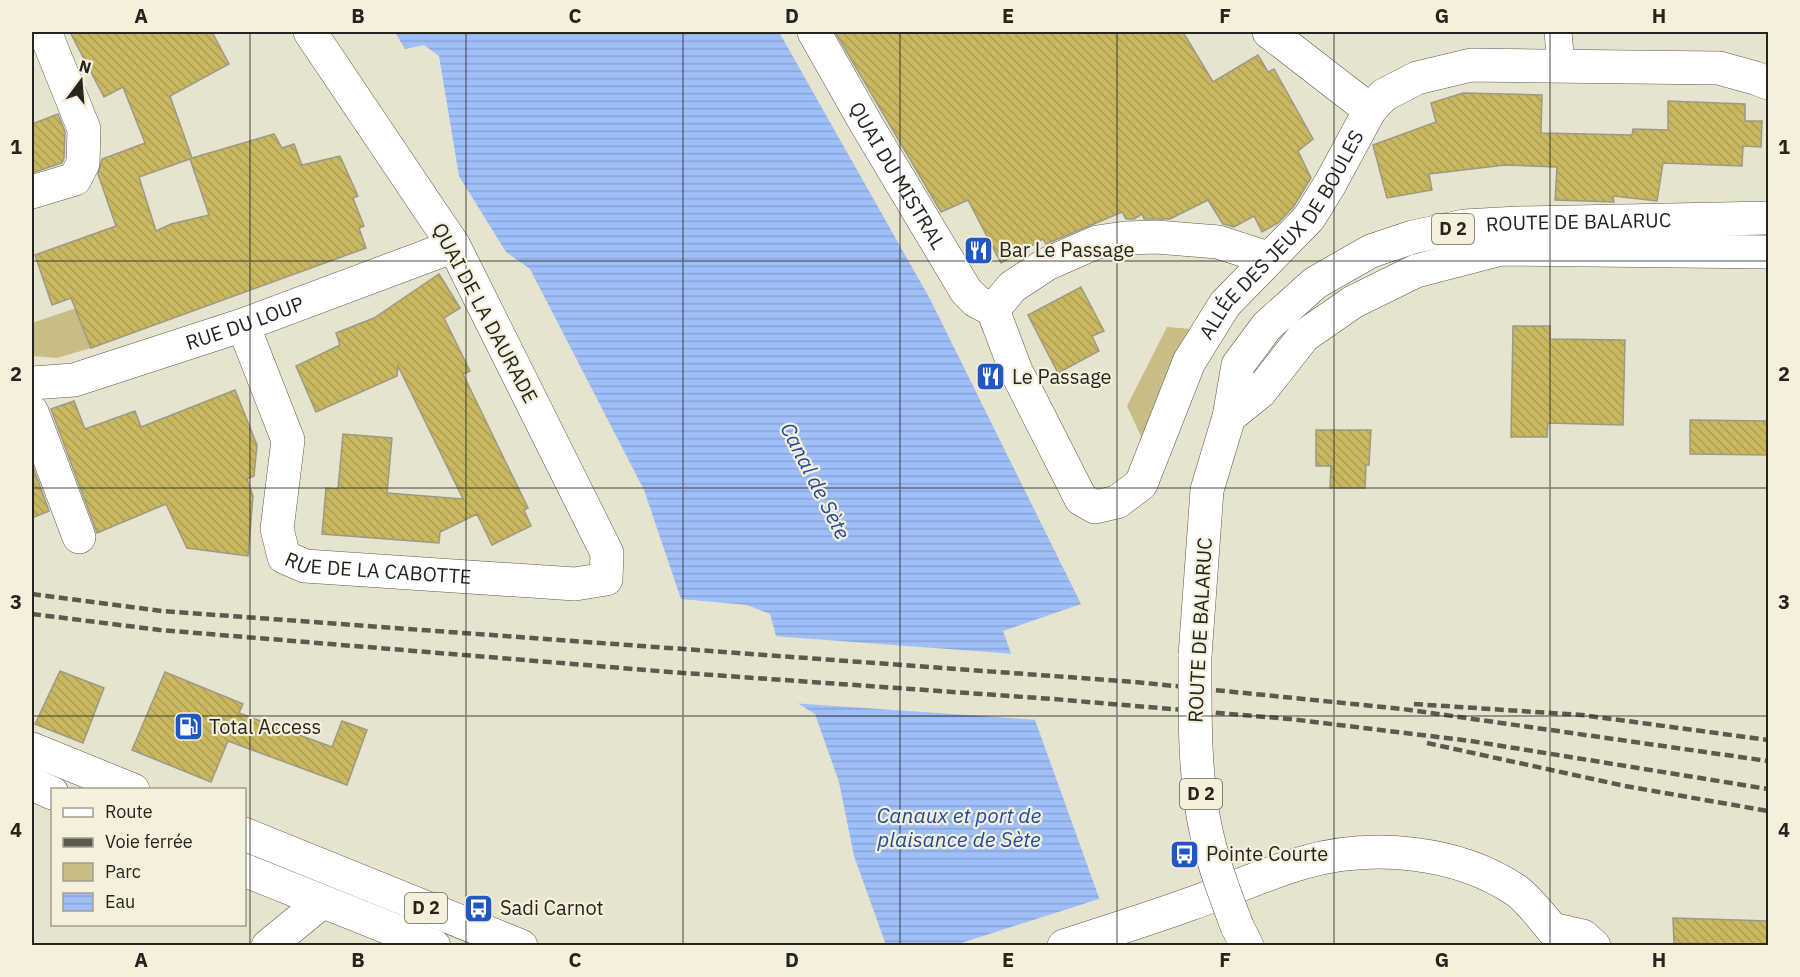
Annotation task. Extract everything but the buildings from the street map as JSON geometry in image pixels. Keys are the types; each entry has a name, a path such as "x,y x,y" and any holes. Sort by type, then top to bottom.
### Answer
{"street":[{"path":"32,192 75,179 83,163 84,129 46,32"},
{"name":"QUAI DE LA DAURADE","path":"310,32 454,246 607,553 606,579"},
{"name":"QUAI DU MISTRAL","path":"814,32 966,291 976,301 993,310"},
{"path":"1269,32 1370,110"},
{"path":"1558,32 1561,65"},
{"name":"ALLÉE DES JEUX DE BOULES","path":"993,310 1016,371 1081,500 1095,507 1117,502 1141,484 1189,362 1225,304 1309,218 1370,110 1384,95 1417,78 1471,65 1719,68 1768,83"},
{"name":"ROUTE DE BALARUC","path":"1242,936 1216,871 1204,820 1195,736 1195,656 1207,490 1229,417 1238,365 1268,326 1315,283 1371,251 1413,237 1464,226 1767,217"},
{"path":"993,310 1012,287 1047,264 1097,242 1156,237 1218,242 1268,258"},
{"name":"RUE DU LOUP","path":"32,384 75,380 243,325 454,246"},
{"name":"ROUTE DE BALARUC","path":"1229,417 1260,392 1304,336 1353,302 1416,272 1502,249 1768,252"},
{"name":"RUE DE LA CABOTTE","path":"243,325 288,440 277,529 284,557 305,566 575,585 606,579"},
{"path":"32,412 79,537"},
{"path":"32,749 130,788"},
{"path":"32,784 51,793"},
{"name":"D 2","path":"246,835 520,945"},
{"path":"1064,945 1189,905 1302,863 1349,854 1397,854 1437,858 1477,870 1518,892 1557,940 1583,936 1593,945"},
{"name":"D 2","path":"246,871 434,945"},
{"path":"268,945 322,902"}],"green space":[{"path":"76,308 91,348 57,358 32,356 32,323"},
{"path":"1167,327 1192,329 1145,445 1127,406"}],"water":[{"path":"395,32 779,32 930,299 1081,604 1003,631 1116,945 886,945 854,856 839,782 815,714 794,701 770,614 747,605 681,599 644,490 530,269 506,252 459,176 439,56 424,45 405,49"}],"pier":[{"path":"773,636 1015,654 1038,720 791,703"},
{"path":"1102,898 1119,946 955,945"}],"railway":[{"path":"32,594 162,611 1135,682 1403,709 1768,761"},
{"path":"32,614 160,630 670,672 1053,699 1290,719 1471,741 1768,789"},
{"path":"1414,704 1582,715 1768,740"},
{"path":"1427,743 1625,786 1768,811"}],"place":[{"name":"Bar Le Passage","path":"978,250"},
{"name":"Le Passage","path":"991,377"},
{"name":"Total Access","path":"188,727"},
{"name":"Pointe Courte","path":"1185,854"},
{"name":"Sadi Carnot","path":"479,908"}],"water label":[{"name":"Canal de Sète","path":"815,481"},
{"name":"Canaux et port de plaisance de Sète","path":"959,828"}]}
